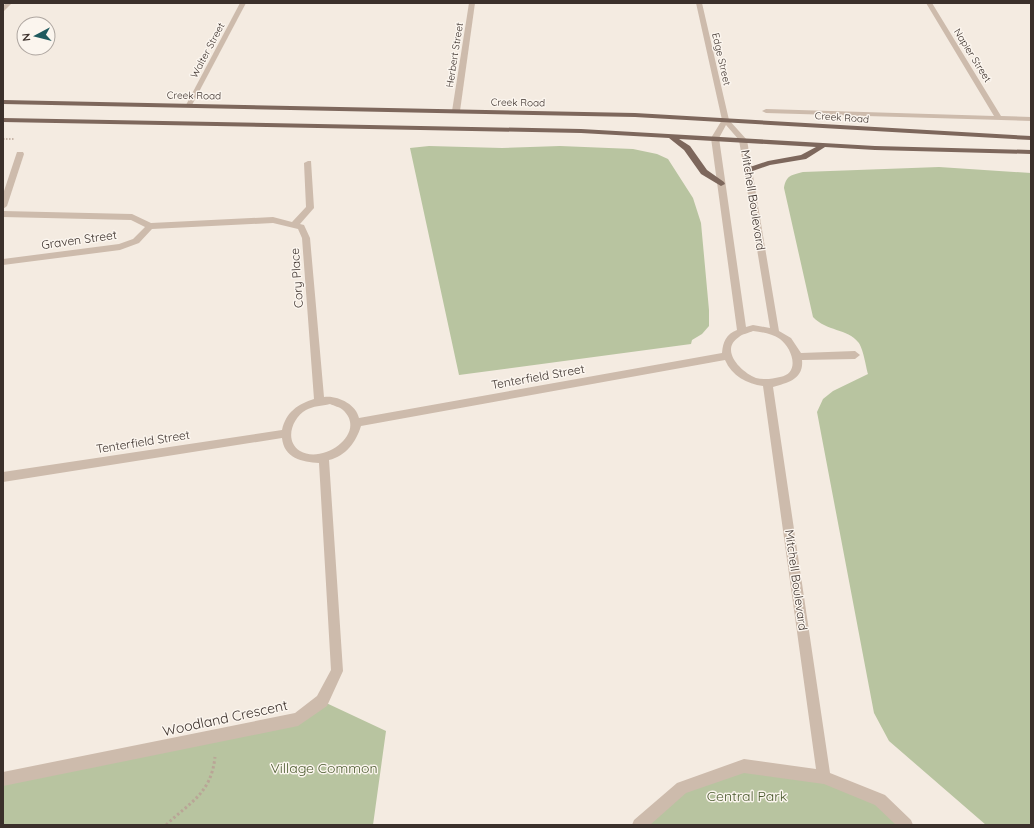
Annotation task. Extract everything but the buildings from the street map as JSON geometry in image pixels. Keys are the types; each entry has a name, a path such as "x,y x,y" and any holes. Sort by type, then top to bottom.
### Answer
{"main road":[{"name":"Creek Road","path":"3,102 627,115 1031,138"},
{"path":"3,120 581,131 824,145 1031,152"},
{"path":"670,135 687,148 704,172 720,184"},
{"path":"747,171 768,164 803,157 824,145"}],"street":[{"path":"3,10 9,3"},
{"name":"Walter Street","path":"189,105 243,3"},
{"name":"Herbert Street","path":"456,111 472,3"},
{"name":"Edge Street","path":"699,3 726,120"},
{"name":"Napier Street","path":"929,3 999,118"},
{"name":"Creek Road","path":"766,111 1031,119"},
{"path":"726,120 715,138 720,184 742,330"},
{"name":"Mitchell Boulevard","path":"726,120 743,140 775,332"},
{"path":"3,206 20,154"},
{"path":"150,226 273,220 294,225 310,208 308,163"},
{"name":"Graven Street","path":"3,214 132,216 150,226 136,241 120,247 3,262"},
{"name":"Cory Place","path":"294,225 300,227 306,238 319,402"},
{"path":"753,328 775,332 790,343 795,349 798,357 796,369 788,379 779,383 768,384 746,378 730,364 726,356 725,348 728,340 734,334 742,330 753,328"},
{"path":"798,357 855,355"},
{"name":"Tenterfield Street","path":"355,423 726,356"},
{"name":"Mitchell Boulevard","path":"768,384 824,777"},
{"path":"330,400 340,402 348,407 354,414 356,432 352,441 335,455 312,459 301,456 292,451 287,443 287,425 292,416 309,404 319,402 330,400"},
{"name":"Tenterfield Street","path":"3,477 287,434"},
{"name":"Woodland Crescent","path":"3,779 216,737 298,719 322,701 337,671 324,457"},
{"path":"639,825 682,788 744,766 824,777 880,800 906,825"}],"path":[{"path":"166,825 205,790 215,766 216,737"}],"green space":[{"path":"429,146 502,148 560,146 633,149 657,154 668,159 693,198 701,223 709,310 709,326 702,334 692,340 691,344 459,375 410,148"},
{"path":"939,167 1031,173 1031,825 986,825 889,741 874,713 817,412 823,399 833,391 868,374 863,352 858,342 849,335 818,322 813,317 784,188 786,180 790,176 803,172"},
{"name":"Village Common","path":"322,701 386,731 373,825 3,825 3,779 298,719"},
{"name":"Central Park","path":"744,766 824,777 880,800 906,825 639,825 682,788"}]}
